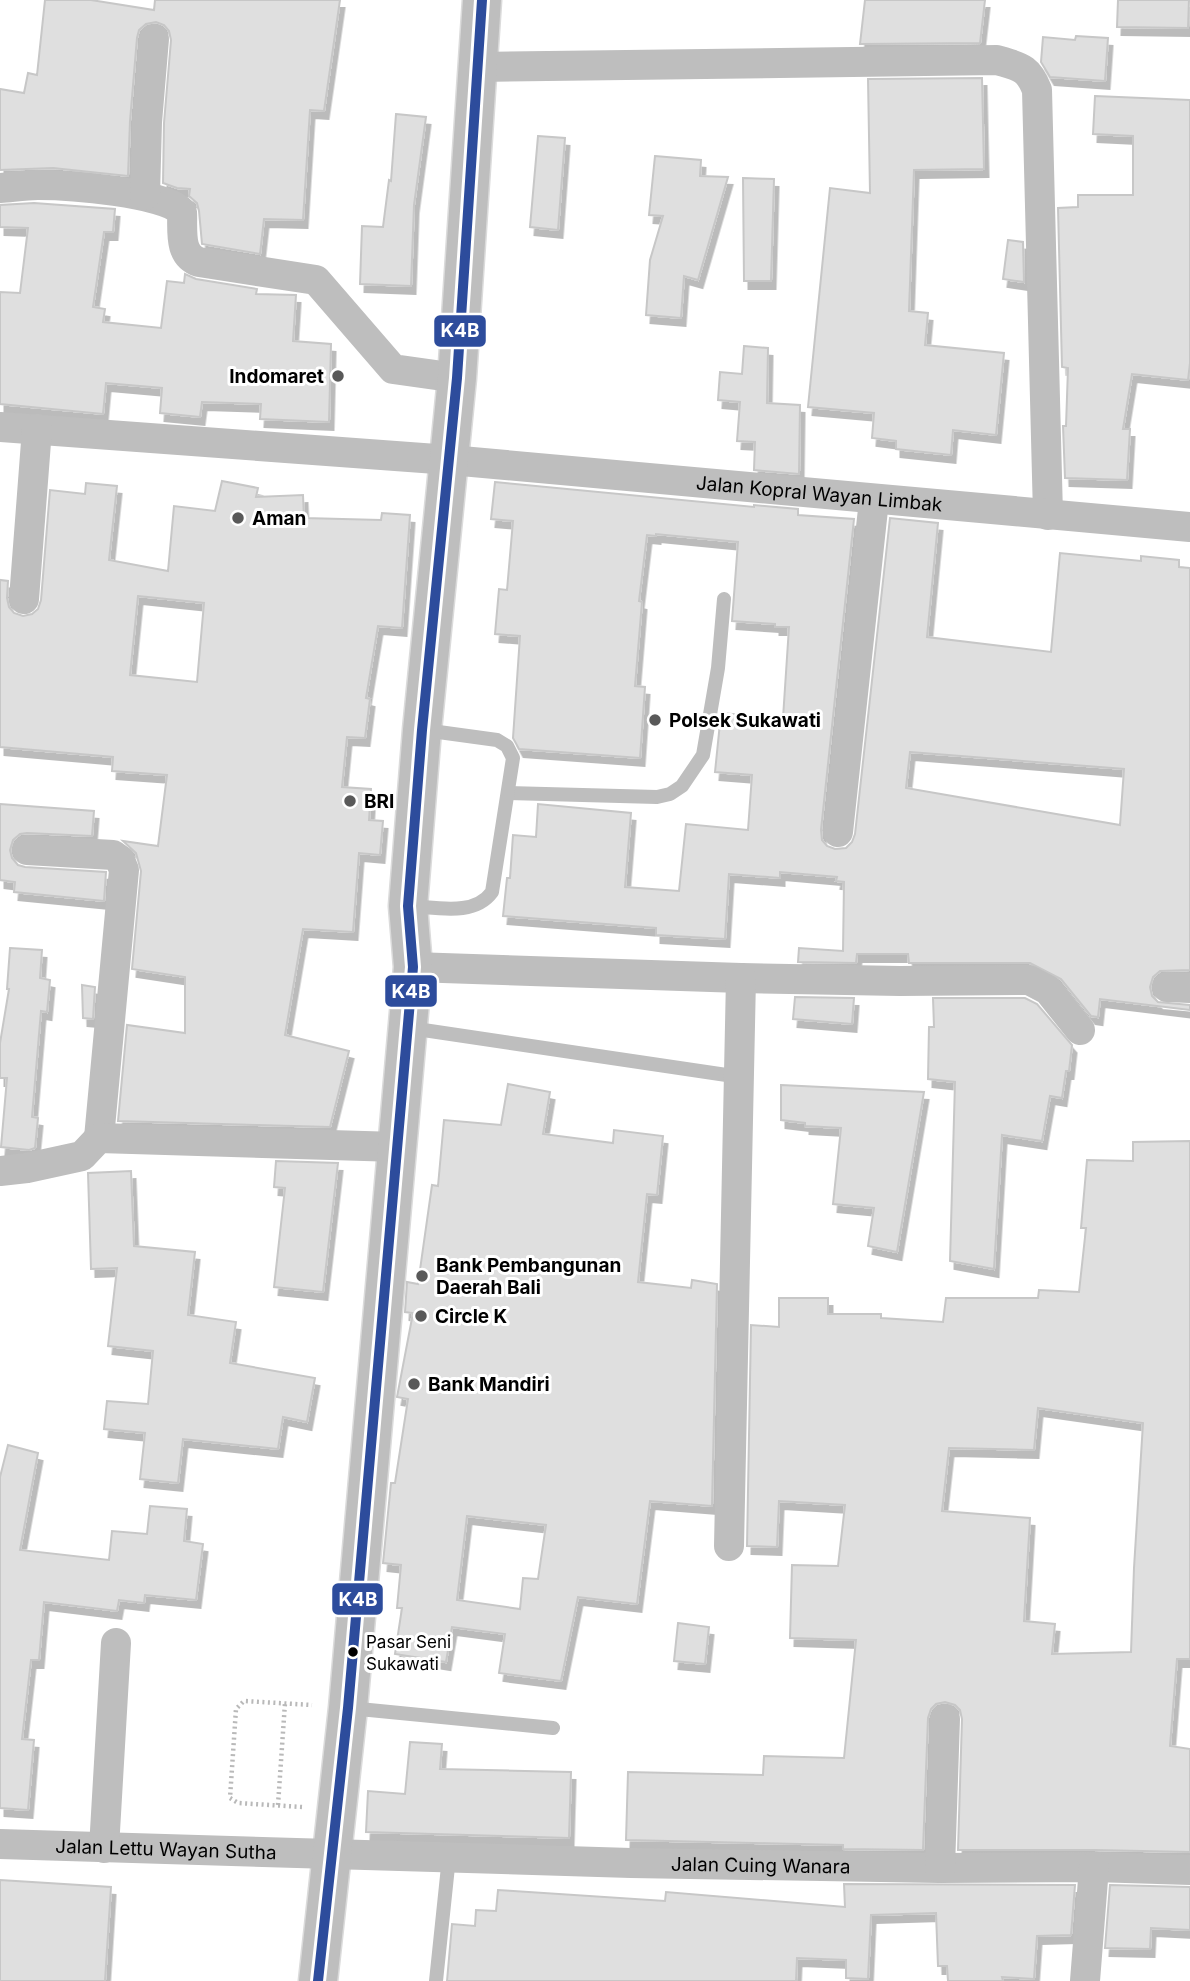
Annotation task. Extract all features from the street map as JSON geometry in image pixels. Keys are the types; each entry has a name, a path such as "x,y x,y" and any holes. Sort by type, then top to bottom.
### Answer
{"highway":[{"path":"318,1981 348,1708 408,1028 413,967 408,906 422,730 457,378 482,0"}],"street":[{"path":"145,195 153,39"},
{"path":"479,67 997,60 1025,69 1037,90 1048,515"},
{"path":"0,188 39,185 145,195 174,205 182,212 184,252 193,260 316,280 393,369 457,378"},
{"name":"Jalan Kopral Wayan Limbak","path":"0,427 450,460 1190,527"},
{"path":"24,598 37,429"},
{"path":"838,832 874,500"},
{"path":"0,1171 82,1156 99,1138 124,870 120,860 113,855 27,850"},
{"path":"413,967 741,978 1029,980 1048,990 1080,1030"},
{"path":"729,1546 741,978"},
{"path":"99,1138 398,1147"},
{"path":"104,1848 116,1643"},
{"path":"940,1868 944,1719"},
{"name":"Jalan Lettu Wayan Sutha","path":"0,1844 332,1854"},
{"name":"Jalan Cuing Wanara","path":"332,1854 940,1868 1094,1867 1190,1870"},
{"path":"1086,1981 1094,1867"}],"lane":[{"path":"508,793 657,797 670,794 682,786 703,755 718,668 724,599"},
{"path":"408,906 473,908 487,900 495,885 513,758 508,746 498,740 422,730"},
{"path":"408,1028 740,1077"},
{"path":"348,1708 553,1728"},
{"path":"436,1981 449,1857"}],"path":[{"path":"337,1809 233,1801 229,1794 236,1709 244,1701 348,1708"},
{"path":"278,1805 285,1703"}],"building":[{"path":"45,0 91,0 154,10 155,0 340,0 324,111 310,110 303,220 264,219 260,254 202,244 199,211 197,203 189,196 190,189 163,183 164,123 171,40 164,25 156,22 146,24 139,30 137,38 128,176 53,168 0,170 0,89 24,93 28,73 37,75"},
{"path":"865,0 985,0 980,43 860,44"},
{"path":"1118,0 1189,0 1188,28 1117,27"},
{"path":"1076,36 1108,38 1105,81 1050,77 1041,62 1043,37 1075,40"},
{"path":"982,78 984,169 914,170 909,311 928,313 925,345 1004,353 996,435 953,430 951,455 896,449 896,441 872,438 874,413 808,407 830,188 870,193 868,79"},
{"path":"1095,96 1190,100 1188,380 1132,374 1123,429 1130,429 1127,480 1065,478 1063,426 1066,426 1068,368 1062,367 1058,208 1078,207 1078,195 1133,195 1133,136 1093,134"},
{"path":"396,114 426,117 414,205 411,286 360,284 362,226 383,227 389,180 391,181"},
{"path":"538,136 565,138 558,230 530,227"},
{"path":"655,156 701,160 700,176 728,177 698,280 684,276 681,318 646,315 650,260 663,216 649,215"},
{"path":"743,178 774,179 771,281 744,281"},
{"path":"34,203 115,209 113,232 104,232 93,307 105,309 103,322 161,328 167,281 184,283 185,274 196,279 257,289 256,294 296,295 293,341 331,344 329,422 260,419 261,404 202,402 200,417 160,413 162,388 106,383 103,414 0,404 0,292 20,293 28,228 0,227 0,205"},
{"path":"1008,240 1023,242 1024,282 1003,279"},
{"path":"744,346 768,348 767,403 800,405 799,474 754,470 755,442 737,441 740,402 718,400 720,372 742,374"},
{"path":"222,481 258,488 256,497 303,495 304,518 381,520 382,513 410,515 402,628 378,626 366,698 370,699 365,738 347,737 342,787 371,789 369,820 383,821 380,855 359,853 353,932 303,929 285,1035 349,1051 330,1127 118,1121 127,1025 185,1033 185,977 132,969 141,871 136,853 123,841 158,846 167,775 112,771 113,757 0,747 0,580 8,581 7,598 14,613 23,616 38,609 50,490 85,494 86,483 117,486 109,560 168,571 174,506 215,511","holes":["138,596 204,603 197,682 130,675"]},
{"path":"495,482 798,509 798,515 854,519 821,830 822,840 835,849 846,848 855,834 890,518 938,523 927,637 1051,652 1060,553 1141,561 1141,556 1179,560 1179,567 1190,568 1190,970 1160,971 1153,977 1150,987 1152,996 1158,1002 1190,1005 1190,1010 1100,999 1098,1017 1091,1016 1061,979 1030,963 909,963 908,954 857,954 856,963 798,962 799,948 843,951 844,882 836,881 837,877 780,872 780,878 729,874 725,939 656,935 656,928 503,916 507,878 510,878 513,835 536,837 538,804 631,813 625,887 679,891 686,824 748,830 752,775 715,772 721,713 783,718 789,627 732,621 738,542 647,535 639,601 642,602 635,686 645,687 640,758 519,749 513,738 520,636 495,634 499,589 507,590 513,521 491,519","holes":["910,752 1124,769 1120,825 906,788"]},
{"path":"0,804 94,811 92,836 20,834 13,840 10,850 18,865 25,867 106,872 104,901 14,892 15,882 0,880"},
{"path":"10,948 42,950 40,978 50,980 47,1012 41,1011 32,1117 38,1118 35,1148 29,1150 1,1147 7,1078 0,1078 0,1043 9,989"},
{"path":"82,985 95,987 93,1019 83,1018"},
{"path":"795,997 854,998 852,1024 793,1019"},
{"path":"933,998 1025,998 1037,1004 1072,1045 1062,1098 1050,1096 1042,1141 1002,1135 994,1269 950,1261 955,1082 928,1079 929,1027 934,1027"},
{"path":"508,1084 550,1092 543,1134 613,1143 614,1130 663,1136 657,1195 647,1194 638,1282 691,1288 692,1280 717,1284 712,1506 650,1501 637,1604 578,1597 561,1681 499,1673 505,1634 452,1627 446,1662 395,1654 402,1608 397,1608 401,1565 383,1563 391,1483 395,1483 408,1399 397,1397 413,1313 405,1312 407,1282 418,1284 432,1185 438,1186 444,1120 501,1125","holes":["467,1516 546,1525 538,1579 523,1578 520,1609 457,1600"]},
{"path":"781,1085 924,1092 897,1252 868,1246 874,1208 833,1204 841,1128 805,1126 805,1123 781,1120"},
{"path":"1190,1141 1190,1659 1177,1659 1170,1746 1190,1749 1190,1852 958,1850 962,1719 960,1710 955,1705 945,1702 936,1704 928,1718 923,1850 843,1849 843,1845 626,1840 628,1772 763,1775 764,1756 844,1758 856,1640 790,1638 792,1565 838,1566 845,1505 779,1501 777,1547 747,1546 751,1325 779,1327 779,1298 828,1298 828,1314 881,1314 881,1318 943,1322 946,1298 1038,1298 1039,1290 1079,1292 1086,1228 1081,1228 1087,1160 1133,1161 1133,1142","holes":["1038,1408 1143,1423 1131,1652 1052,1654 1055,1624 1024,1621 1030,1518 942,1511 949,1448 1034,1450"]},
{"path":"276,1161 338,1163 323,1292 274,1287 285,1188 274,1187"},
{"path":"131,1171 134,1246 195,1252 188,1315 236,1322 230,1363 315,1378 307,1422 283,1417 278,1449 183,1439 178,1483 140,1479 145,1433 104,1429 107,1401 148,1404 153,1351 108,1346 117,1268 91,1269 88,1173"},
{"path":"8,1445 38,1453 20,1550 109,1560 112,1531 147,1534 150,1506 187,1509 184,1541 203,1544 196,1600 145,1595 144,1603 119,1600 117,1611 44,1602 39,1660 31,1660 22,1739 34,1740 28,1810 0,1808 0,1477"},
{"path":"678,1623 709,1627 705,1664 674,1661"},
{"path":"410,1742 442,1744 440,1769 571,1772 569,1838 366,1832 368,1791 405,1794"},
{"path":"0,1880 111,1887 105,1981 0,1981"},
{"path":"844,1884 1075,1885 1071,1935 1037,1936 1034,1979 1002,1977 1003,1981 948,1981 947,1966 938,1966 936,1913 871,1915 868,1979 846,1978 846,1960 797,1958 796,1981 447,1981 452,1924 475,1926 476,1910 496,1911 498,1890 665,1901 666,1892 845,1907"},
{"path":"1110,1885 1190,1887 1190,1930 1151,1928 1150,1949 1105,1948"}],"transit line":[{"name":"K4B","path":"318,1981 348,1708 413,967 408,906 422,730 457,378 482,0"}],"place":[{"name":"Indomaret","path":"338,376"},
{"name":"Aman","path":"238,518"},
{"name":"Polsek Sukawati","path":"655,720"},
{"name":"BRI","path":"350,801"},
{"name":"Bank Pembangunan Daerah Bali","path":"422,1276"},
{"name":"Circle K","path":"421,1316"},
{"name":"Bank Mandiri","path":"414,1384"},
{"name":"Pasar Seni Sukawati","path":"353,1652"}]}
